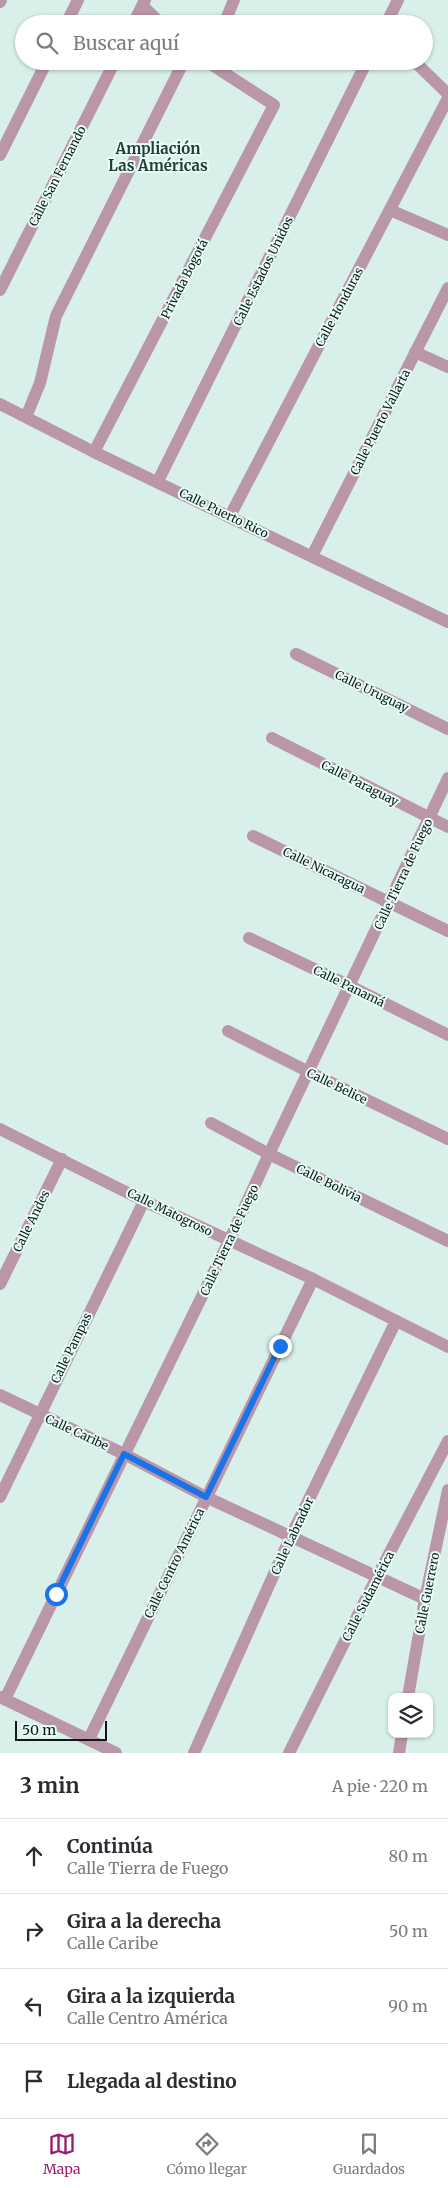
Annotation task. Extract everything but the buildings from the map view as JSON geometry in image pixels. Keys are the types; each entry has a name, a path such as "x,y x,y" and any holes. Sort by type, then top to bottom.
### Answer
{"street":[{"path":"70,15 78,0"},
{"path":"228,15 234,0"},
{"path":"390,15 398,0"},
{"path":"138,15 144,3 154,15"},
{"path":"0,155 42,70"},
{"name":"Calle San Fernando","path":"0,290 110,70"},
{"path":"26,417 40,384 56,316 179,70"},
{"name":"Privada Bogotá","path":"94,452 274,105 221,70"},
{"name":"Calle Estados Unidos","path":"158,481 363,70"},
{"path":"423,70 448,94"},
{"name":"Calle Honduras","path":"230,516 448,98"},
{"path":"390,210 448,235"},
{"name":"Calle Puerto Vallarta","path":"312,556 448,288"},
{"path":"415,352 448,367"},
{"name":"Calle Puerto Rico","path":"0,404 94,452 158,481 448,622"},
{"name":"Calle Uruguay","path":"296,654 448,729"},
{"name":"Calle Paraguay","path":"272,738 448,827"},
{"name":"Calle Tierra de Fuego","path":"3,1698 229,1241 448,778"},
{"name":"Calle Nicaragua","path":"253,836 448,931"},
{"name":"Calle Panamá","path":"249,938 448,1035"},
{"name":"Calle Belice","path":"228,1030 309,1072 448,1139"},
{"name":"Calle Bolivia","path":"211,1123 269,1154 448,1241"},
{"name":"Calle Matogroso","path":"0,1129 144,1201 313,1280 448,1347"},
{"name":"Calle Andes","path":"0,1284 62,1159"},
{"name":"Calle Pampas","path":"0,1496 144,1201"},
{"name":"Calle Centro América","path":"89,1739 313,1280"},
{"name":"Calle Labrador","path":"194,1753 291,1536 396,1321"},
{"name":"Calle Caribe","path":"0,1395 124,1454 206,1497 425,1598"},
{"name":"Calle Sudamérica","path":"289,1753 377,1577 448,1441"},
{"name":"Calle Guerrero","path":"409,1693 425,1598 448,1490"},
{"path":"3,1698 116,1753"},
{"path":"399,1753 401,1738"}],"district":[{"name":"Ampliación Las Américas","path":"158,156"}],"route":[{"path":"56,1594 124,1454 206,1497 280,1346"}]}
